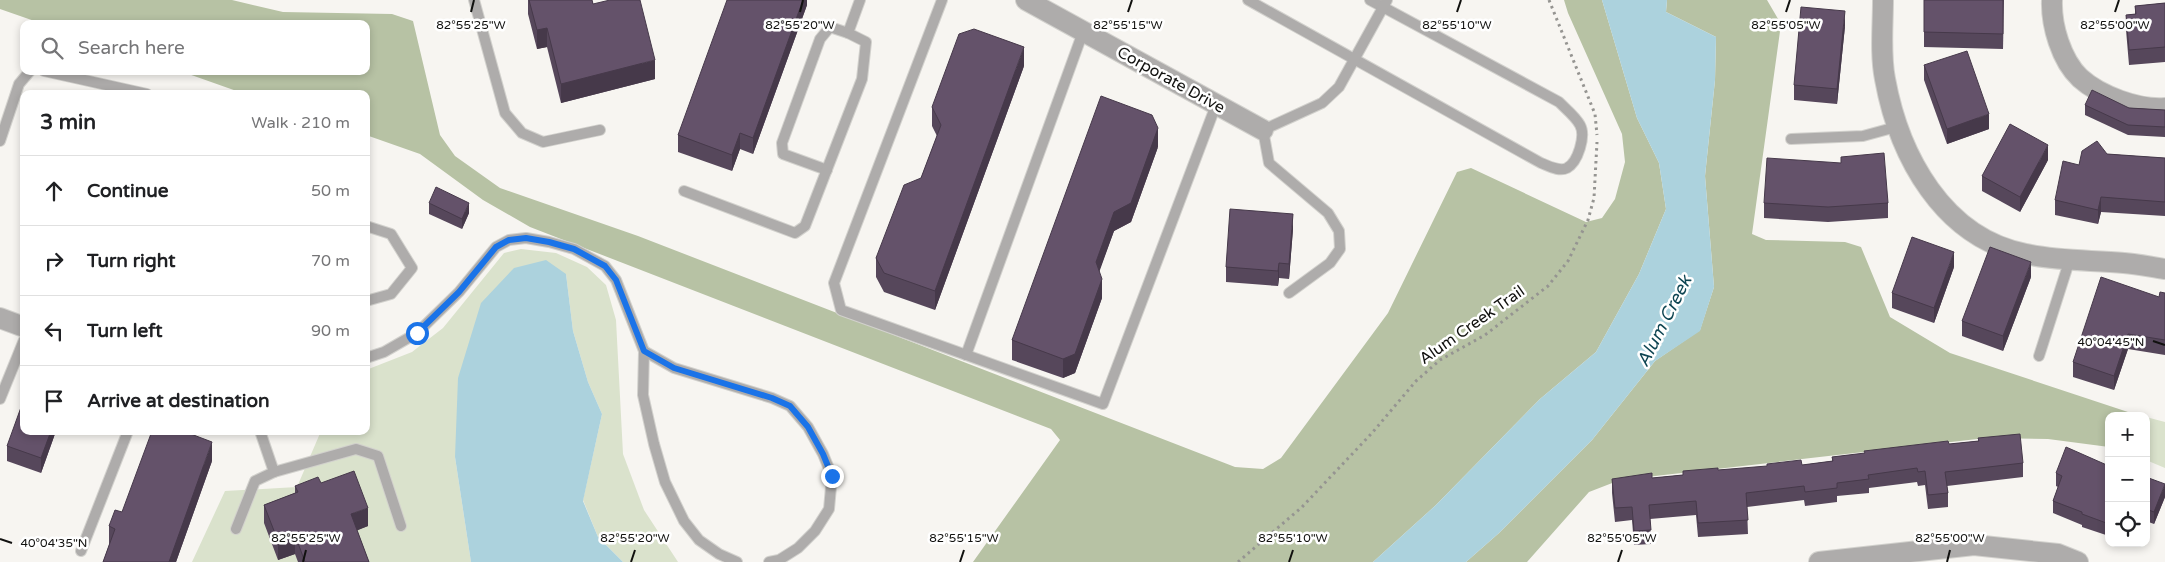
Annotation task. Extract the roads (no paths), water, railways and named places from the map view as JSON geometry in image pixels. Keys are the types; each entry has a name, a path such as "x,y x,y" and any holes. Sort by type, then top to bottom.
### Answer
{"street":[{"name":"Corporate Drive","path":"1026,0 1263,130"},
{"path":"1883,0 1884,78 1896,127 1918,172 1938,202 1961,224 1988,241 2025,254 2127,263 2165,269"},
{"path":"2051,5 2060,48 2080,78 2116,100 2153,109 2165,108"},
{"path":"0,318 20,326"},
{"path":"1818,562 1874,559 1974,545 2058,554 2078,562"}],"lane":[{"path":"474,0 506,113 522,133 543,142 600,130"},
{"path":"848,33 860,0"},
{"path":"942,0 834,283 841,310 1104,404 1216,105"},
{"path":"1248,0 1541,163 1557,169 1568,168 1575,160 1582,137 1581,126 1560,102 1385,3 1370,0"},
{"path":"1289,293 1330,262 1340,249 1339,231 1328,213 1269,163 1263,130 1322,103 1338,87 1385,3"},
{"path":"684,191 795,233 805,226 827,170 862,79 866,42 848,33 830,28 820,39 782,143 783,154 827,170"},
{"path":"966,355 1083,32"},
{"path":"0,141 19,84 27,75"},
{"path":"62,75 129,90"},
{"path":"1791,139 1863,136 1896,127"},
{"path":"370,227 391,234 412,268 391,294 370,301"},
{"path":"370,357 384,352 417,333 459,292 496,247 509,240 526,238 549,242 574,249 605,266 616,280 644,351 643,395 665,482 684,521 699,540 719,554 737,562"},
{"path":"2040,356 2070,259"},
{"path":"0,400 20,350"},
{"path":"644,351 674,368 772,398 790,406 808,427 823,454 832,476 829,509 815,531 798,548 779,560 769,562"},
{"path":"81,551 126,435"},
{"path":"261,435 274,472"},
{"path":"236,529 255,481 274,472 356,450 378,456 401,526"}],"water":[{"name":"Alum Creek","path":"1602,0 1667,0 1666,12 1716,37 1715,80 1705,176 1714,287 1700,331 1655,361 1592,440 1499,533 1466,562 1373,562 1436,505 1540,399 1596,352 1639,274 1666,209 1659,163 1637,118"},
{"path":"546,260 566,274 573,331 588,382 602,414 583,501 598,537 623,562 471,562 455,457 458,378 481,303 514,268"}]}
